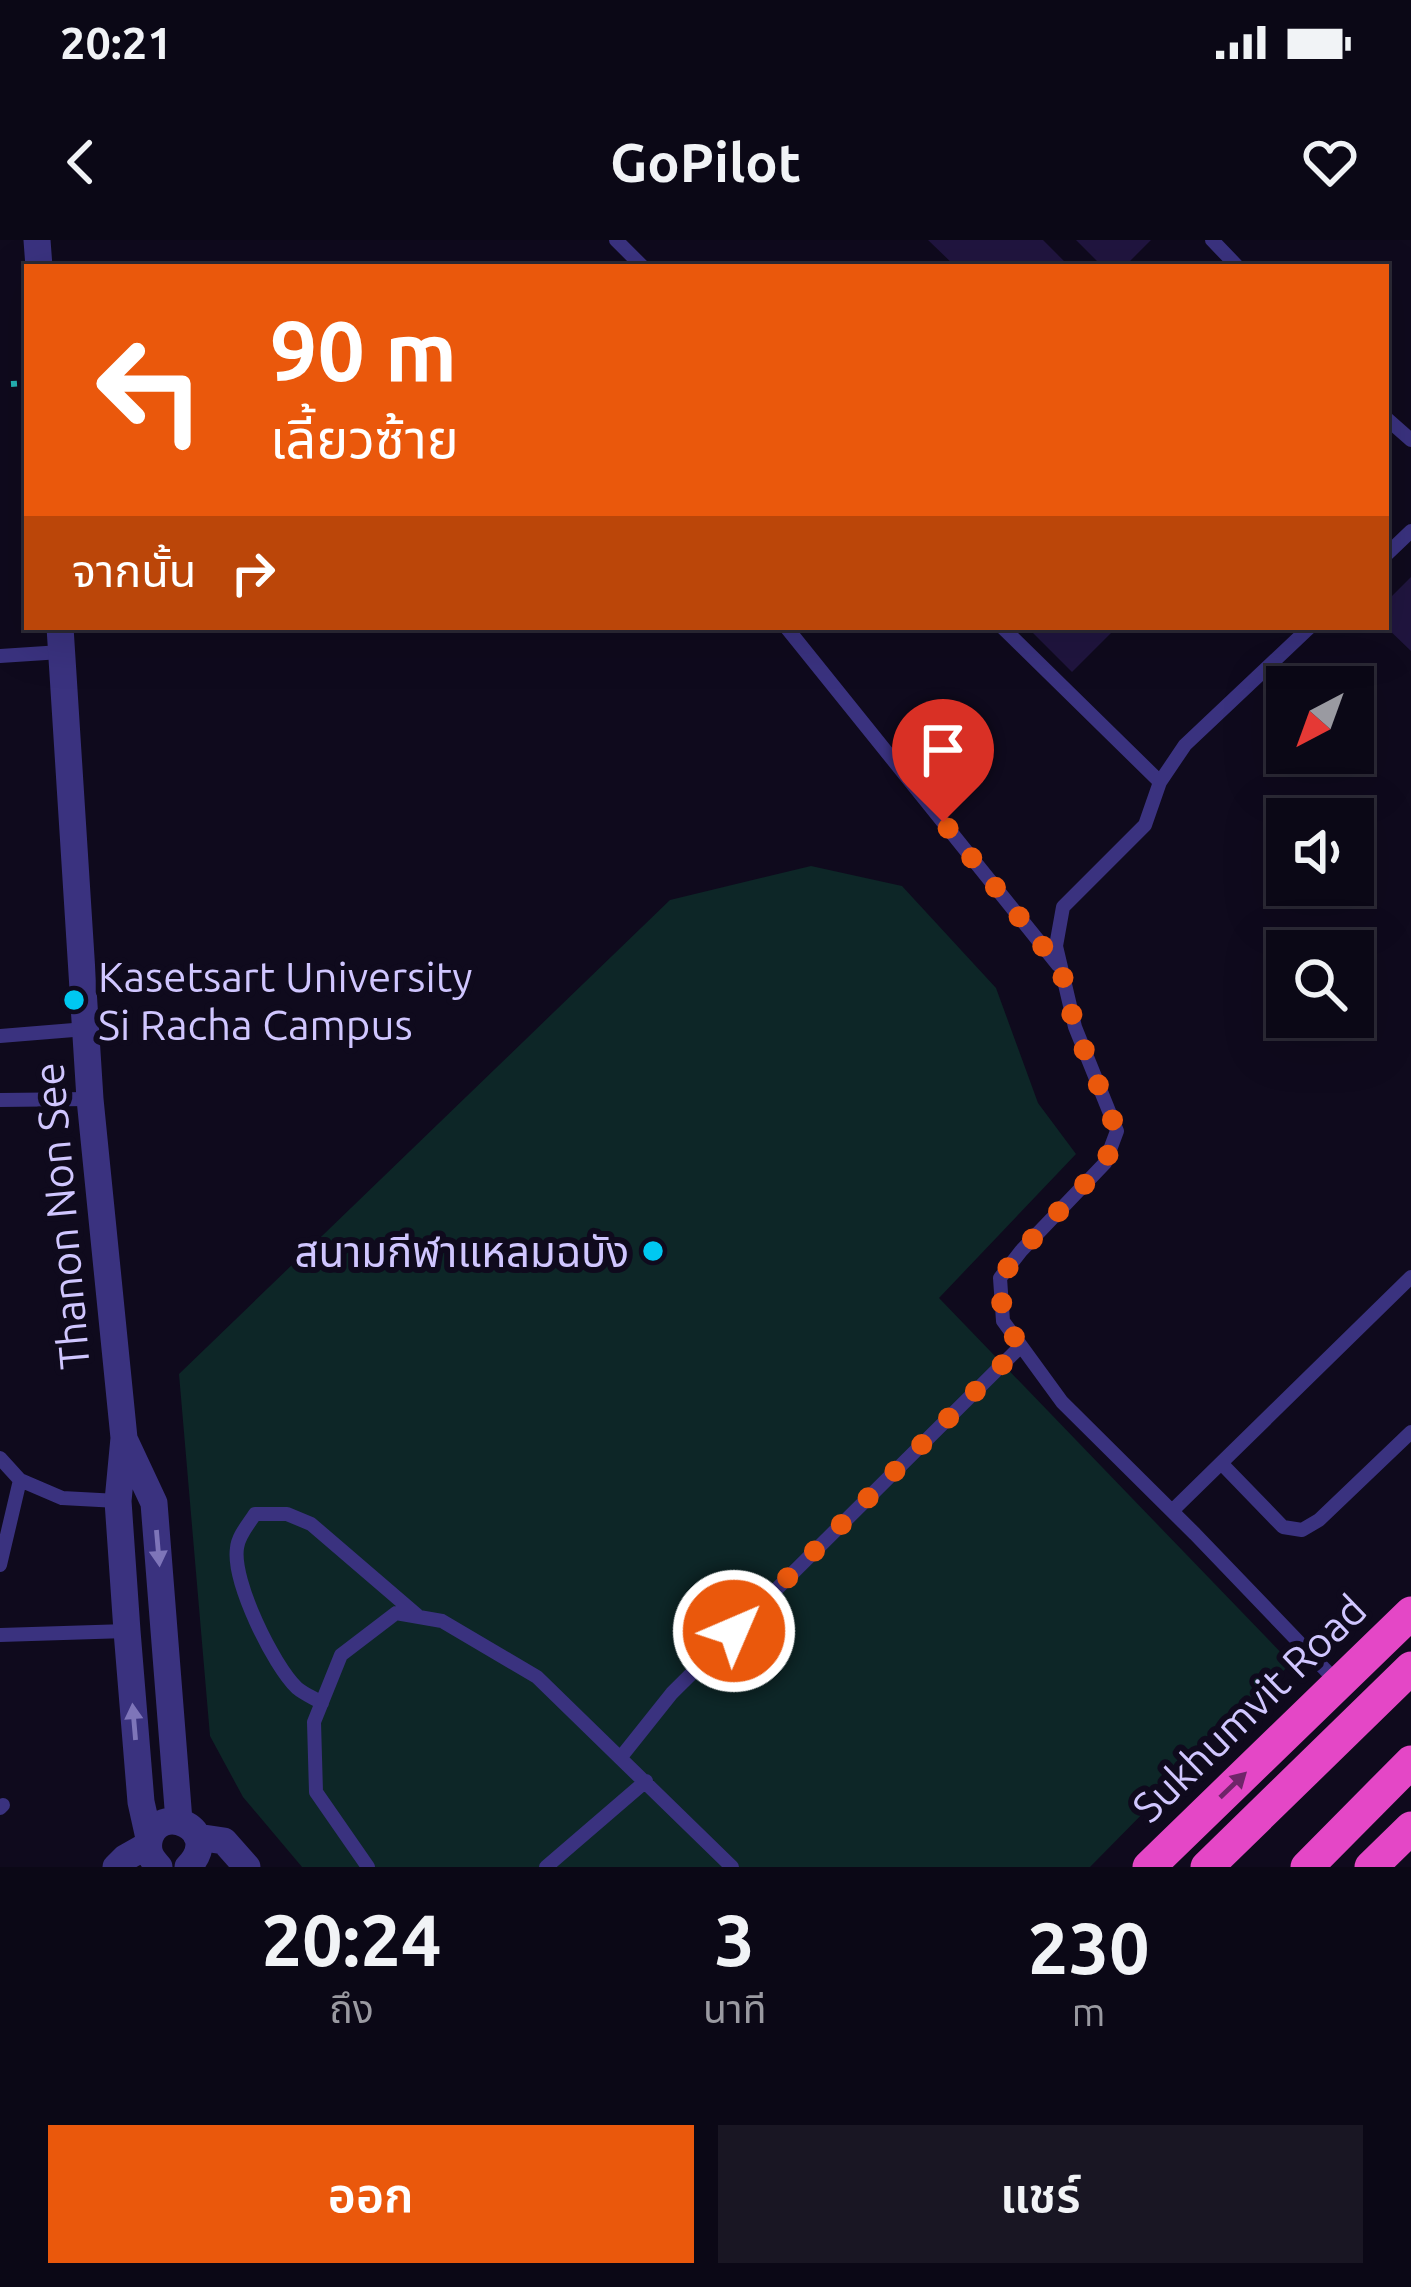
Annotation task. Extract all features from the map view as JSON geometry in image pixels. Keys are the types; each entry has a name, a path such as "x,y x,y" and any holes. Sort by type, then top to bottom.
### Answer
{"highway":[{"name":"Sukhumvit Road","path":"1149,1867 1411,1613"},
{"name":"Sukhumvit Road","path":"1207,1867 1406,1673"},
{"path":"1307,1867 1411,1762"},
{"path":"1371,1867 1411,1828"}],"street":[{"name":"Thanon Non See","path":"61,639 90,1099 124,1438 118,1501 127,1630 141,1802 152,1850"},
{"name":"Thanon Non See","path":"124,1438 154,1503 178,1774 188,1829 198,1853 188,1867"},
{"path":"116,1867 125,1858 152,1850 158,1826 172,1821 224,1841 247,1867"}],"lane":[{"path":"616,240 640,264"},
{"path":"1212,240 1235,264"},
{"path":"1389,552 1411,531"},
{"path":"788,630 1061,969"},
{"path":"1005,630 1160,782"},
{"path":"1307,630 1185,745 1160,782 1145,825 1063,907 1056,946 1061,969 1075,1027 1117,1131 1105,1163 1000,1278 1003,1321 1062,1402 1338,1683"},
{"path":"0,656 61,639"},
{"path":"0,1036 86,1029"},
{"path":"0,1100 90,1099"},
{"path":"1172,1511 1411,1277"},
{"path":"621,1757 672,1693 1021,1346"},
{"path":"1221,1462 1283,1526 1302,1530 1319,1520 1411,1432"},
{"path":"0,1458 20,1480 62,1498 118,1501"},
{"path":"0,1565 20,1480"},
{"path":"322,1703 297,1688 247,1601 237,1572 237,1544 255,1514 287,1514 310,1524 419,1617"},
{"path":"368,1867 316,1792 314,1722 340,1655 396,1612 442,1621 537,1677 733,1867"},
{"path":"0,1635 127,1630"},
{"path":"547,1867 646,1781"}],"path":[{"path":"11,384 24,383"}],"green space":[{"path":"811,866 902,886 996,988 1038,1103 1076,1154 939,1298 1291,1663 1090,1867 302,1867 243,1797 210,1736 179,1374 670,900"}],"building":[{"path":"928,240 1043,240 1067,264 953,264"},
{"path":"1076,240 1151,240 1127,264 1100,264"},
{"path":"1411,577 1411,651 1389,630 1389,599"},
{"path":"1030,630 1114,630 1072,672"}],"place":[{"name":"Kasetsart University Si Racha Campus","path":"74,1000"},
{"name":"สนามกีฬาแหลมฉบัง","path":"653,1251"}],"route":[{"path":"734,1631 1021,1346 1003,1321 1000,1278 1105,1163 1117,1131 1075,1027 1061,969 943,822"}]}
